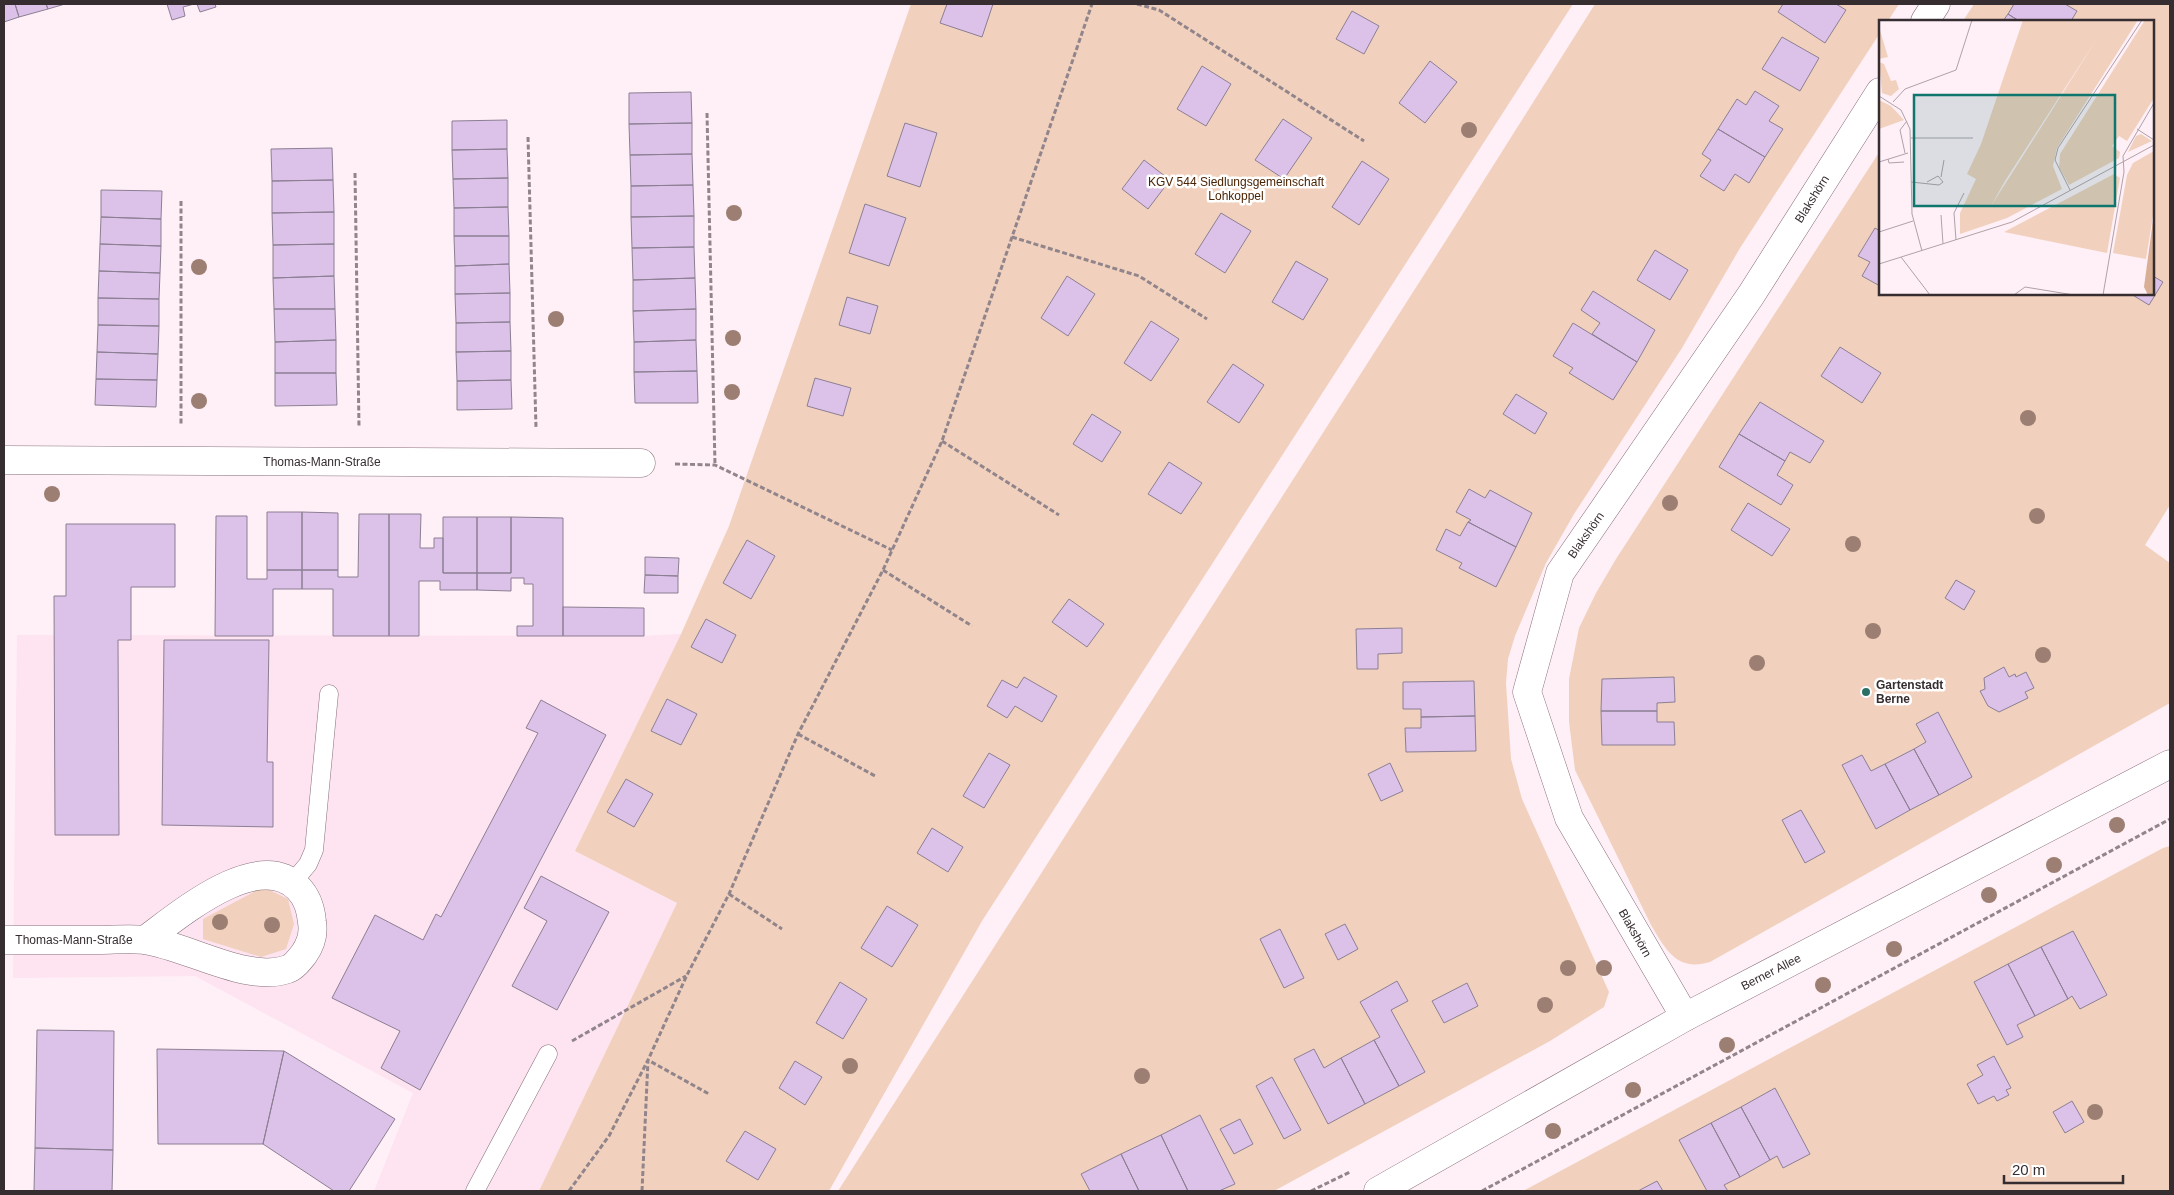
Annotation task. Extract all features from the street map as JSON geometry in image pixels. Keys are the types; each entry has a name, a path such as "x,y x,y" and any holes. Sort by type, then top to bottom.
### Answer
{"street":[{"path":"1926,20 1936,4"},
{"name":"Blakshörn","path":"1684,1017 1569,818 1527,692 1560,573 1751,295 1879,94"},
{"name":"Thomas-Mann-Straße","path":"4,460 641,463"},
{"name":"Berner Allee","path":"1378,1191 1684,1017 2170,764"},
{"name":"Thomas-Mann-Straße","path":"4,940 145,940 251,970 270,972 289,969 310,945 313,930 308,904 302,892 293,882 264,875 243,879 209,894 145,940"}],"lane":[{"path":"293,882 308,864 314,850 329,694"},
{"path":"475,1191 548,1054"}],"path":[{"path":"569,1191 609,1136 648,1060 687,975 729,894 798,734 883,570 942,441 1050,119 1092,4"},
{"path":"1136,4 1159,10 1364,141"},
{"path":"706,113 715,465"},
{"path":"528,136 537,463"},
{"path":"355,173 360,462"},
{"path":"181,201 181,462"},
{"path":"1012,237 1139,276 1207,319"},
{"path":"942,441 1059,515"},
{"path":"641,463 715,465 892,550"},
{"path":"883,570 972,626"},
{"path":"798,734 877,777"},
{"path":"1482,1191 2170,819"},
{"path":"729,894 782,929"},
{"path":"548,1054 687,975"},
{"path":"648,1060 708,1094"},
{"path":"642,1191 648,1060"}],"shaded area":[{"path":"681,634 575,851 677,903 539,1191 374,1191 413,1093 195,976 13,978 17,635 644,636"}],"green space":[{"name":"KGV 544 Siedlungsgemeinschaft Lohkoppel","path":"911,4 1573,4 982,921 829,1191 539,1191 677,903 575,851 681,634 729,526"},
{"path":"1595,4 1899,4 1889,20 1879,20 1879,35 1740,248 1682,348 1574,514 1546,563 1515,636 1508,659 1506,683 1511,759 1522,799 1609,992 1604,1007 1550,1041 1274,1191 838,1191 1445,242"},
{"path":"1974,4 2170,4 2170,505 2145,545 2170,563 2170,703 1710,962 1689,964 1674,957 1662,943 1651,925 1575,770 1569,722 1569,679 1579,628 1596,593 1616,559 1879,153 1879,295 2154,295 2154,20 1964,20"},
{"path":"2170,846 2170,1191 1523,1191 2163,848"},
{"path":"263,887 288,899 294,924 286,949 261,957 203,939 203,919"}],"building":[{"path":"4,4 15,4 19,17 4,22"},
{"path":"15,4 46,4 48,9 19,17"},
{"path":"46,4 65,4 48,9"},
{"path":"167,4 194,4 183,7 185,16 172,20"},
{"path":"197,4 215,4 216,7 200,12"},
{"path":"947,4 993,4 982,37 940,23"},
{"path":"1783,4 1836,4 1846,10 1825,43 1778,12"},
{"path":"2014,4 2065,4 2077,11 2072,20 2017,20 2008,14"},
{"path":"1352,11 1379,26 1364,54 1336,39"},
{"path":"2008,14 2017,20 2004,20"},
{"path":"1782,37 1819,58 1800,91 1762,69"},
{"path":"1430,61 1457,82 1425,123 1399,103"},
{"path":"1202,66 1231,84 1206,126 1177,109"},
{"path":"1755,91 1779,106 1769,121 1783,129 1765,157 1718,129 1737,99 1746,105"},
{"path":"691,92 692,123 629,124 629,93"},
{"path":"1283,119 1312,138 1284,179 1255,160"},
{"path":"507,120 507,149 452,150 452,121"},
{"path":"692,123 692,154 630,155 629,124"},
{"path":"905,123 937,133 920,187 887,176"},
{"path":"1718,129 1765,157 1749,183 1735,174 1724,191 1700,176 1711,160 1702,154"},
{"path":"332,148 333,180 272,181 271,149"},
{"path":"507,149 508,178 453,179 452,150"},
{"path":"692,154 693,185 631,186 630,155"},
{"path":"1144,160 1170,180 1148,209 1122,189"},
{"path":"1362,161 1389,179 1359,225 1332,207"},
{"path":"508,178 508,207 454,208 453,179"},
{"path":"333,180 334,212 272,213 272,181"},
{"path":"693,185 694,216 631,217 631,186"},
{"path":"101,190 162,191 161,219 101,217"},
{"path":"865,204 906,218 889,266 849,253"},
{"path":"508,207 509,236 454,236 454,208"},
{"path":"334,212 334,244 273,245 272,213"},
{"path":"1221,213 1251,231 1225,273 1195,254"},
{"path":"694,216 694,247 632,248 631,217"},
{"path":"101,217 161,219 161,246 100,244"},
{"path":"1875,228 1879,230 1879,285 1862,276 1870,262 1858,256"},
{"path":"454,236 509,236 509,264 455,266"},
{"path":"100,244 161,246 160,273 99,271"},
{"path":"334,244 334,276 273,278 273,245"},
{"path":"694,247 695,278 633,280 632,248"},
{"path":"1655,250 1688,270 1670,300 1637,280"},
{"path":"1296,261 1328,279 1303,320 1272,302"},
{"path":"509,264 510,293 455,294 455,266"},
{"path":"99,271 160,273 159,299 98,298"},
{"path":"334,276 335,309 274,309 273,278"},
{"path":"1067,276 1095,294 1068,336 1041,318"},
{"path":"2154,277 2163,282 2149,305 2133,295 2154,295"},
{"path":"695,278 696,309 633,311 633,280"},
{"path":"1593,291 1655,330 1637,362 1592,334 1600,323 1581,310"},
{"path":"510,293 510,322 456,323 455,294"},
{"path":"847,297 878,306 870,334 839,325"},
{"path":"98,298 159,299 159,326 98,325"},
{"path":"274,309 335,309 336,340 275,342"},
{"path":"696,309 696,340 634,342 633,311"},
{"path":"1151,321 1179,339 1151,381 1124,363"},
{"path":"510,322 511,351 456,352 456,323"},
{"path":"1573,323 1637,362 1613,400 1569,373 1573,368 1553,356"},
{"path":"98,325 159,326 158,354 97,352"},
{"path":"336,340 336,373 275,373 275,342"},
{"path":"696,340 697,371 634,372 634,342"},
{"path":"1840,347 1881,373 1862,403 1821,376"},
{"path":"511,351 511,380 457,381 456,352"},
{"path":"97,352 158,354 157,380 96,379"},
{"path":"1233,364 1264,385 1239,423 1207,402"},
{"path":"697,371 698,403 635,403 634,372"},
{"path":"275,373 336,373 337,405 275,406"},
{"path":"815,378 851,388 843,416 807,406"},
{"path":"96,379 157,380 156,407 95,405"},
{"path":"511,380 512,409 457,410 457,381"},
{"path":"1516,394 1547,413 1535,434 1503,414"},
{"path":"1760,402 1824,441 1810,463 1790,452 1785,461 1739,434"},
{"path":"1092,414 1121,432 1102,462 1073,444"},
{"path":"1739,434 1785,461 1777,475 1793,485 1781,505 1719,467"},
{"path":"1169,462 1202,483 1181,514 1148,494"},
{"path":"1469,489 1485,498 1490,490 1532,513 1516,547 1468,522 1471,520 1456,512"},
{"path":"1748,503 1790,529 1772,556 1731,530"},
{"path":"267,512 302,512 302,570 267,570"},
{"path":"302,512 338,513 338,570 302,570"},
{"path":"359,514 389,514 389,636 333,636 333,589 302,589 302,570 338,570 338,577 358,577"},
{"path":"389,514 421,514 420,548 434,548 434,538 443,538 443,573 477,573 477,590 440,590 440,581 419,581 419,636 389,636"},
{"path":"216,516 247,516 247,579 267,579 267,570 302,570 302,589 273,589 273,636 215,636"},
{"path":"443,517 477,517 477,573 443,573"},
{"path":"477,517 511,517 511,573 477,573"},
{"path":"511,517 563,518 563,636 517,636 517,626 533,626 533,584 524,584 524,578 511,578 511,591 477,590 477,573 511,573"},
{"path":"1468,522 1516,547 1496,587 1459,568 1462,563 1436,550 1446,529 1460,536"},
{"path":"66,524 175,524 175,587 131,587 131,640 118,640 119,835 55,835 54,596 66,596"},
{"path":"747,540 775,556 751,599 723,583"},
{"path":"645,557 679,558 678,576 645,575"},
{"path":"645,575 678,576 678,593 644,593"},
{"path":"1956,580 1975,591 1964,610 1945,598"},
{"path":"1069,599 1104,624 1087,647 1052,622"},
{"path":"563,607 644,608 644,636 563,636"},
{"path":"706,619 736,635 722,663 691,647"},
{"path":"1402,628 1402,653 1378,654 1378,669 1357,669 1356,629"},
{"path":"164,640 269,640 267,762 273,762 273,827 162,825"},
{"path":"2004,667 2009,677 2015,674 2016,677 2026,672 2034,688 2025,692 2028,698 1999,712 1988,706 1980,691 1985,689 1984,678"},
{"path":"1024,677 1057,696 1042,722 1015,706 1007,718 987,706 1002,680 1017,688"},
{"path":"1674,677 1675,702 1657,703 1657,711 1601,711 1602,679"},
{"path":"1474,681 1475,716 1421,717 1421,709 1403,709 1403,682"},
{"path":"667,699 697,714 681,745 651,731"},
{"path":"541,700 606,735 420,1090 381,1068 400,1031 332,998 375,915 423,940 436,914 441,917 538,733 526,728"},
{"path":"1601,711 1657,711 1657,722 1674,722 1675,745 1602,745"},
{"path":"1938,712 1972,777 1939,795 1914,749 1926,742 1916,724"},
{"path":"1475,716 1476,751 1406,752 1405,728 1421,728 1421,717"},
{"path":"1914,749 1939,795 1910,810 1885,764"},
{"path":"989,753 1010,765 984,808 963,796"},
{"path":"1862,755 1871,771 1885,764 1910,810 1876,829 1842,765"},
{"path":"1390,763 1403,791 1381,801 1368,774"},
{"path":"626,779 653,794 634,827 607,812"},
{"path":"1801,810 1825,852 1805,863 1782,820"},
{"path":"932,828 963,847 948,872 917,853"},
{"path":"541,876 609,912 557,1010 512,986 547,921 524,908"},
{"path":"887,906 918,925 892,967 861,948"},
{"path":"1345,924 1358,949 1338,960 1325,934"},
{"path":"1280,929 1304,978 1284,988 1260,939"},
{"path":"2073,931 2107,995 2080,1009 2072,996 2068,999 2041,947"},
{"path":"2041,947 2068,999 2035,1016 2008,964"},
{"path":"2008,964 2035,1016 2017,1025 2023,1037 2007,1045 1974,982"},
{"path":"1397,981 1408,1001 1391,1010 1425,1072 1399,1086 1374,1040 1380,1037 1360,1002"},
{"path":"840,982 867,999 843,1039 816,1023"},
{"path":"1467,983 1478,1006 1444,1023 1432,1001"},
{"path":"37,1030 114,1031 113,1150 35,1148"},
{"path":"1374,1040 1399,1086 1365,1104 1341,1058"},
{"path":"157,1049 284,1051 263,1144 158,1144"},
{"path":"1314,1049 1324,1068 1341,1058 1365,1104 1328,1124 1294,1059"},
{"path":"284,1051 395,1119 349,1191 334,1191 263,1144"},
{"path":"1994,1056 2011,1088 2006,1090 2009,1095 1997,1101 1994,1096 1978,1104 1967,1084 1983,1075 1977,1065"},
{"path":"795,1061 822,1077 805,1105 779,1088"},
{"path":"1272,1077 1301,1130 1284,1139 1256,1086"},
{"path":"1775,1088 1810,1154 1783,1168 1777,1156 1770,1160 1741,1107"},
{"path":"2072,1101 2084,1122 2065,1133 2053,1112"},
{"path":"1741,1107 1770,1160 1740,1177 1711,1123"},
{"path":"1200,1115 1235,1184 1219,1191 1188,1191 1161,1135"},
{"path":"1240,1119 1253,1144 1234,1154 1220,1129"},
{"path":"1711,1123 1740,1177 1724,1185 1728,1191 1707,1191 1679,1140"},
{"path":"745,1131 776,1149 758,1180 726,1161"},
{"path":"1161,1135 1188,1191 1139,1191 1121,1154"},
{"path":"35,1148 113,1150 112,1191 34,1191"},
{"path":"1121,1154 1139,1191 1090,1191 1081,1174"},
{"path":"1657,1181 1663,1191 1638,1191"}],"place":[{"name":"Gartenstadt Berne","path":"1866,692"}]}
